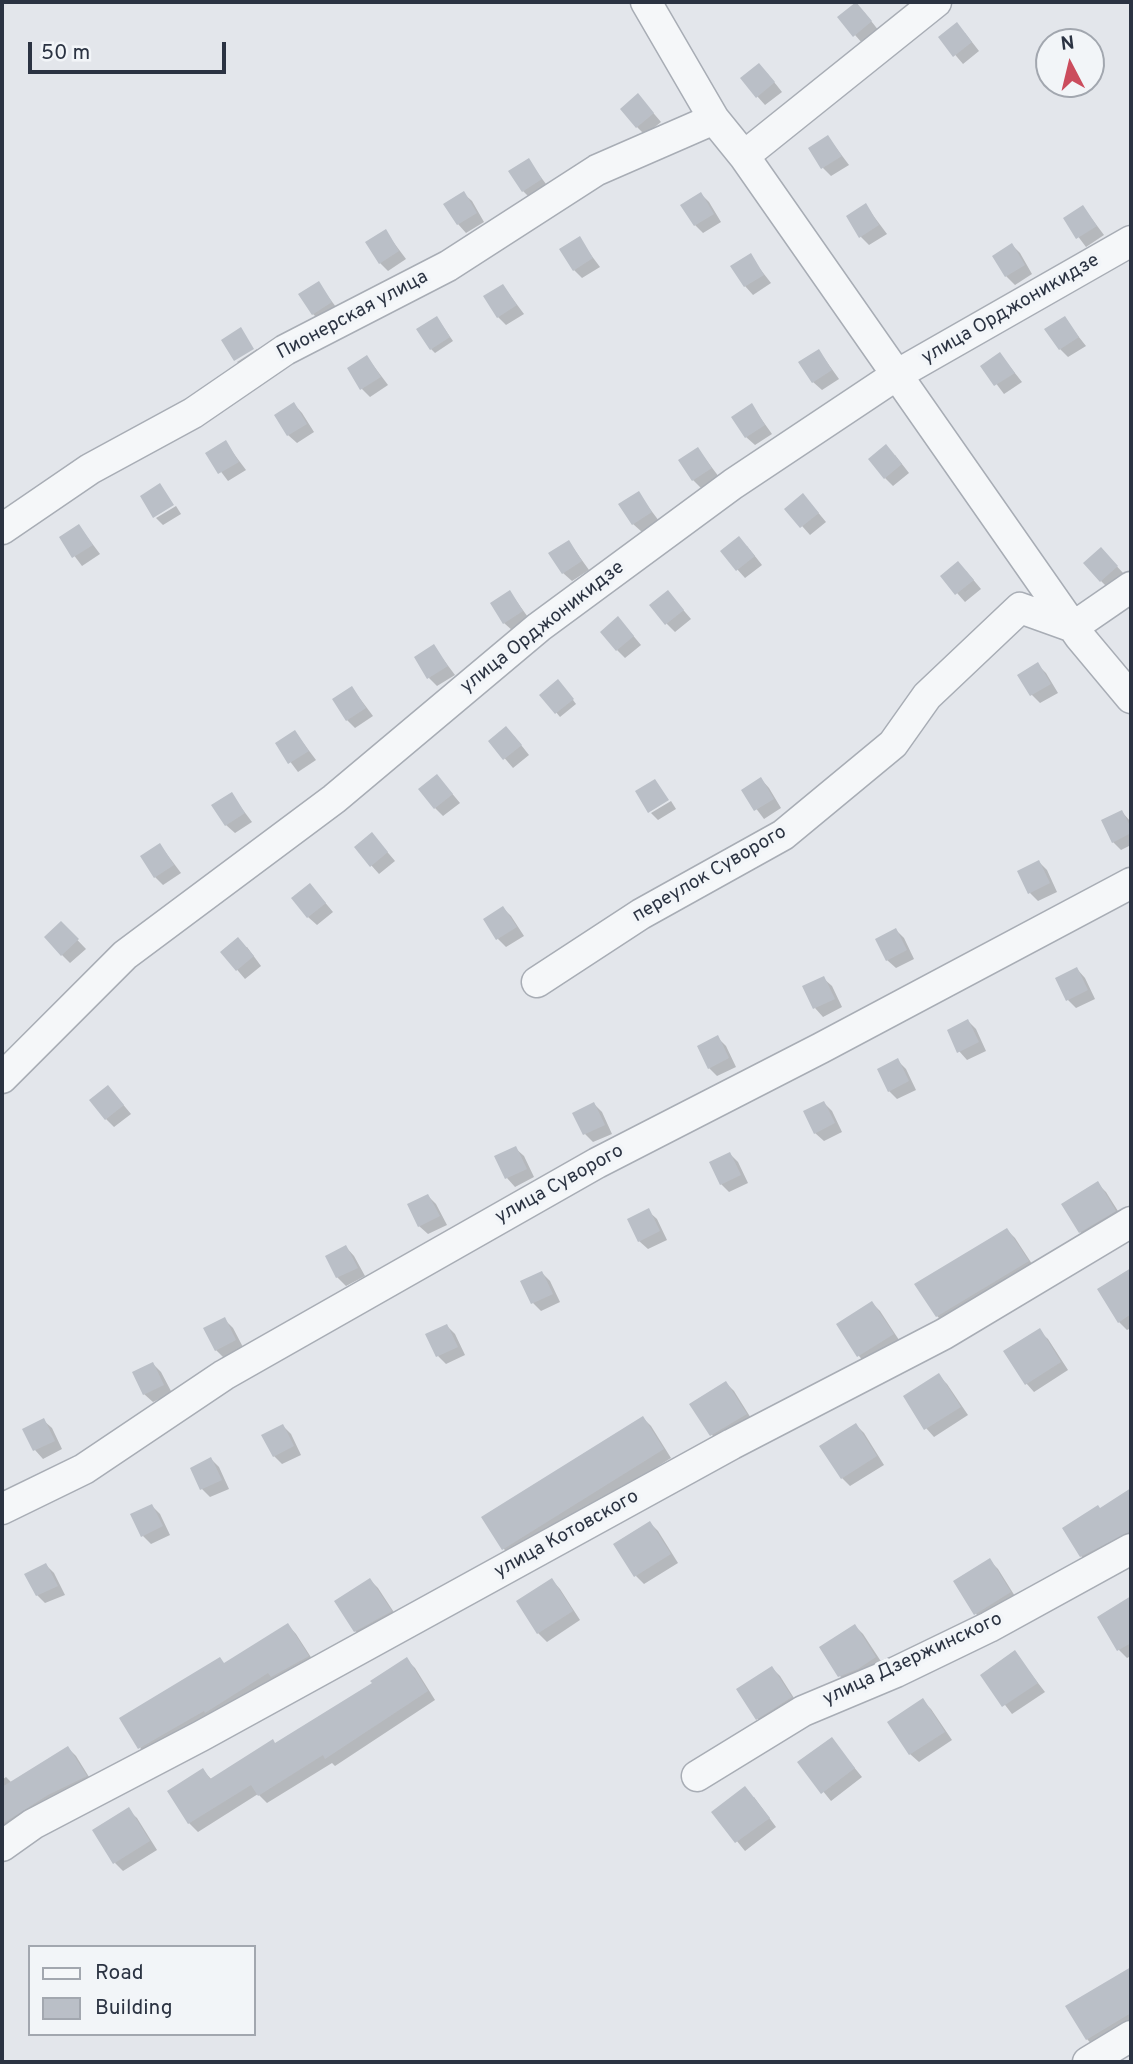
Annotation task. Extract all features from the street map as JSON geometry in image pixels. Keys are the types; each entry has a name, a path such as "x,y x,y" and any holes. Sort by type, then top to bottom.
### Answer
{"street":[{"path":"646,2 714,119 744,156 1073,627 1131,698"},
{"path":"744,156 936,2"},
{"name":"Пионерская улица","path":"2,529 90,469 193,413 285,350 448,266 597,170 714,119"},
{"name":"улица Орджоникидзе","path":"2,1078 125,954 334,799 539,627 733,484 898,374 1131,241"},
{"path":"1073,627 1131,587"},
{"name":"переулок Суворого","path":"537,982 642,914 783,835 893,744 927,696 1020,608 1073,627"},
{"name":"улица Суворого","path":"2,1509 84,1469 225,1375 597,1163 821,1048 1131,883"},
{"name":"улица Котовского","path":"2,1846 33,1824 201,1736 720,1451 944,1334 1131,1222"},
{"name":"улица Дзержинского","path":"697,1776 803,1711 896,1672 989,1627 1131,1549"},
{"path":"1088,2062 1131,2036"}],"building":[{"path":"856,2 872,21 853,37 837,17"},
{"path":"957,22 972,42 953,57 938,37"},
{"path":"759,63 775,82 756,98 740,78"},
{"path":"638,93 654,113 636,128 620,109"},
{"path":"828,135 842,156 821,169 808,148"},
{"path":"529,158 542,179 522,192 508,171"},
{"path":"464,191 477,213 457,225 443,204"},
{"path":"701,192 714,214 694,226 680,205"},
{"path":"866,203 879,225 859,238 846,216"},
{"path":"1083,205 1097,226 1076,239 1063,218"},
{"path":"386,229 399,251 379,264 365,242"},
{"path":"580,236 593,258 573,271 559,249"},
{"path":"1012,243 1025,265 1005,277 992,256"},
{"path":"751,253 764,275 744,287 730,266"},
{"path":"319,281 332,302 312,315 298,294"},
{"path":"503,284 517,305 497,318 483,296"},
{"path":"437,316 450,337 430,350 416,329"},
{"path":"1065,316 1079,337 1059,350 1044,329"},
{"path":"241,327 254,349 234,361 221,340"},
{"path":"819,349 832,370 812,383 798,362"},
{"path":"1000,352 1015,373 994,386 980,366"},
{"path":"367,355 381,377 360,390 347,368"},
{"path":"294,402 307,424 287,436 274,415"},
{"path":"752,403 765,425 745,438 731,417"},
{"path":"226,440 239,462 218,474 205,453"},
{"path":"886,444 902,464 884,479 868,459"},
{"path":"698,447 712,468 692,481 678,460"},
{"path":"160,483 174,505 153,518 140,496"},
{"path":"639,491 652,512 632,525 618,504"},
{"path":"803,493 819,513 800,528 784,509"},
{"path":"79,524 93,545 72,558 59,537"},
{"path":"739,536 755,556 736,571 720,551"},
{"path":"569,540 582,561 562,574 548,553"},
{"path":"1101,547 1118,566 1100,582 1083,563"},
{"path":"958,561 974,580 955,595 940,576"},
{"path":"510,590 523,611 503,624 490,603"},
{"path":"668,590 684,610 665,625 649,605"},
{"path":"618,616 634,636 616,651 600,632"},
{"path":"434,644 448,666 427,679 414,657"},
{"path":"1038,662 1051,684 1030,696 1017,675"},
{"path":"558,679 574,699 555,714 539,695"},
{"path":"352,686 366,708 346,721 332,699"},
{"path":"506,726 522,745 503,760 488,741"},
{"path":"295,730 309,751 288,764 275,743"},
{"path":"437,774 453,794 434,809 418,789"},
{"path":"761,777 774,799 754,811 741,790"},
{"path":"655,779 669,800 648,813 635,791"},
{"path":"232,792 245,813 225,826 211,805"},
{"path":"1122,810 1131,833 1112,843 1101,820"},
{"path":"372,832 388,852 370,867 354,847"},
{"path":"160,843 174,865 154,878 140,856"},
{"path":"1039,860 1050,883 1028,894 1017,871"},
{"path":"310,883 326,903 307,918 291,898"},
{"path":"503,906 517,927 496,940 483,919"},
{"path":"61,921 79,939 61,956 44,937"},
{"path":"896,928 907,950 886,961 875,939"},
{"path":"238,937 254,956 236,971 220,952"},
{"path":"1077,967 1088,990 1066,1001 1055,978"},
{"path":"824,976 835,999 813,1009 802,986"},
{"path":"968,1019 979,1042 957,1053 947,1030"},
{"path":"718,1035 729,1058 708,1069 697,1046"},
{"path":"898,1058 909,1081 888,1092 877,1069"},
{"path":"108,1085 124,1105 105,1120 89,1100"},
{"path":"824,1101 835,1123 814,1134 803,1111"},
{"path":"594,1102 605,1125 583,1135 572,1113"},
{"path":"516,1146 527,1169 505,1179 494,1156"},
{"path":"730,1152 741,1175 720,1185 709,1162"},
{"path":"1098,1181 1116,1211 1079,1233 1061,1204"},
{"path":"428,1194 440,1216 418,1227 407,1204"},
{"path":"649,1208 660,1231 638,1242 627,1219"},
{"path":"1007,1228 1029,1261 936,1317 914,1284"},
{"path":"346,1245 358,1268 336,1278 325,1256"},
{"path":"1131,1268 1131,1314 1118,1323 1097,1289"},
{"path":"542,1271 553,1294 531,1304 520,1281"},
{"path":"872,1301 894,1334 857,1357 836,1324"},
{"path":"225,1317 236,1340 215,1351 203,1328"},
{"path":"447,1324 458,1347 436,1357 425,1334"},
{"path":"1040,1328 1061,1362 1025,1385 1003,1351"},
{"path":"153,1362 164,1385 143,1395 132,1372"},
{"path":"939,1373 961,1407 924,1430 903,1396"},
{"path":"726,1381 747,1414 710,1436 689,1404"},
{"path":"643,1416 664,1449 502,1550 481,1517"},
{"path":"44,1418 55,1441 33,1451 22,1429"},
{"path":"856,1423 877,1456 841,1479 819,1446"},
{"path":"283,1424 294,1446 273,1457 261,1435"},
{"path":"211,1457 222,1480 200,1490 190,1468"},
{"path":"1131,1488 1131,1531 1080,1557 1062,1528"},
{"path":"152,1504 163,1526 141,1537 130,1514"},
{"path":"650,1521 671,1554 634,1577 613,1544"},
{"path":"990,1558 1011,1592 974,1615 953,1581"},
{"path":"46,1563 58,1586 36,1596 24,1574"},
{"path":"370,1578 392,1611 354,1632 334,1601"},
{"path":"552,1578 573,1611 537,1634 516,1601"},
{"path":"1131,1596 1131,1643 1117,1651 1097,1617"},
{"path":"288,1623 309,1656 271,1677 268,1673 205,1713 204,1711 138,1749 119,1718 220,1657 224,1663"},
{"path":"855,1624 876,1657 858,1669 838,1677 819,1647"},
{"path":"1015,1650 1038,1683 1002,1707 980,1675"},
{"path":"407,1657 428,1691 325,1759 323,1755 258,1796 251,1785 188,1824 167,1791 203,1768 210,1779 273,1739 275,1743 372,1683 370,1681"},
{"path":"772,1666 792,1697 756,1720 736,1689"},
{"path":"923,1698 945,1732 909,1755 887,1722"},
{"path":"832,1737 855,1768 821,1794 797,1762"},
{"path":"68,1746 87,1776 48,1795 2,1824 2,1787"},
{"path":"745,1786 770,1818 735,1843 711,1812"},
{"path":"129,1807 150,1841 113,1864 92,1830"},
{"path":"1131,1967 1131,2013 1086,2040 1065,2006"}]}
